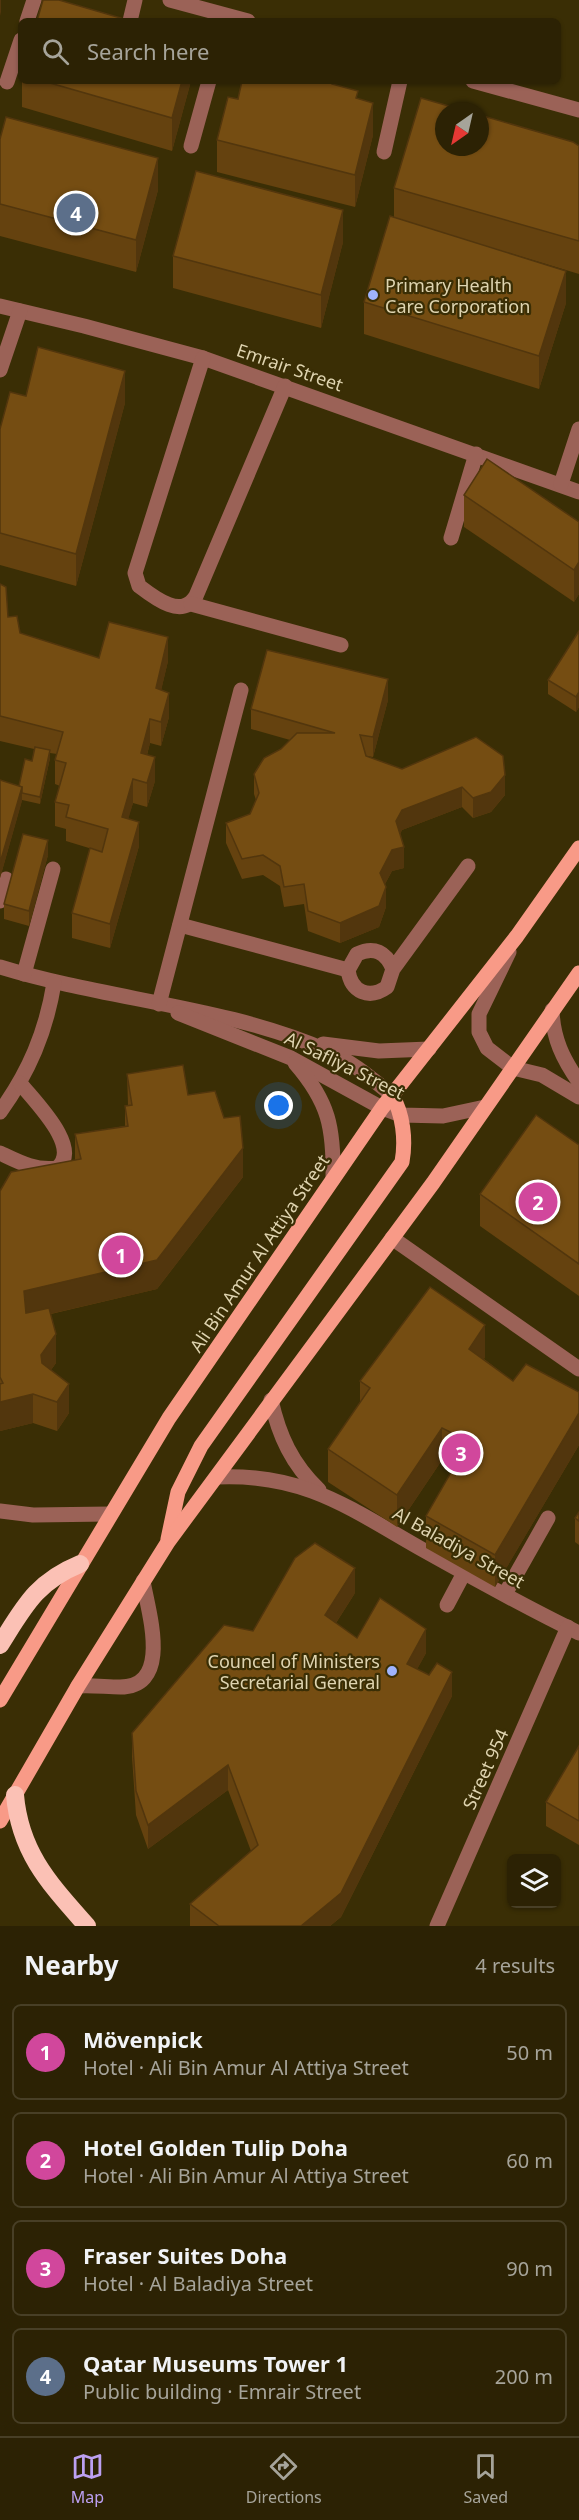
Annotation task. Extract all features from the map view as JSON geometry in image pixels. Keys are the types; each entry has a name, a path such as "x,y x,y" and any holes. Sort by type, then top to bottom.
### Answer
{"highway":[{"path":"0,1645 35,1592 64,1571 80,1564"},
{"path":"15,1795 21,1830 35,1863 87,1926"}],"main road":[{"name":"Ali Bin Amur Al Attiya Street","path":"0,1700 169,1418 382,1108 517,936 579,848"},
{"path":"0,1821 78,1686 168,1542 392,1238 579,973"},
{"path":"168,1542 178,1492 201,1446 402,1162 404,1149 401,1115 392,1095"}],"street":[{"path":"28,18 34,0"},
{"path":"131,18 135,0"},
{"path":"173,0 226,18"},
{"path":"7,82 18,49"},
{"path":"191,146 208,84"},
{"path":"384,152 399,84"},
{"path":"484,84 579,110"},
{"name":"Emrair Street","path":"0,306 203,358 561,483 579,492"},
{"path":"0,370 20,311"},
{"path":"203,358 135,573 139,586 174,608 184,608 191,604 285,386"},
{"path":"561,483 579,429"},
{"path":"451,538 476,454"},
{"path":"191,604 341,645"},
{"path":"159,1004 241,690"},
{"path":"393,969 383,953 365,950 350,961 348,970 354,987 371,994 387,987 393,969 468,866"},
{"path":"24,974 53,869"},
{"path":"0,901 6,879"},
{"path":"180,925 348,970"},
{"path":"517,936 479,1014 479,1032 486,1048 513,1068 542,1075 579,1097"},
{"name":"Al Safliya Street","path":"0,967 54,983 218,1016 302,1041 329,1051 392,1095"},
{"path":"0,1112 20,1083 39,1044 54,983"},
{"name":"Al Safliya Street","path":"159,1004 291,1058 382,1108 401,1115 443,1116 485,1107"},
{"path":"552,1010 552,1028 557,1045 579,1082"},
{"path":"302,1041 379,1051 429,1049"},
{"path":"291,1058 314,1085 329,1116 334,1151 333,1179"},
{"path":"0,1153 37,1169 57,1168 66,1157 66,1150 54,1127 20,1083"},
{"path":"392,1238 579,1369"},
{"name":"Al Baladiya Street","path":"271,1400 282,1440 293,1460 321,1493"},
{"name":"Al Baladiya Street","path":"217,1477 256,1477 278,1480 321,1493 464,1573 573,1630"},
{"path":"0,1511 33,1515 110,1514"},
{"path":"505,1594 548,1518"},
{"path":"447,1605 464,1573"},
{"path":"78,1686 121,1687 140,1680 148,1672 154,1653 143,1581"},
{"name":"Street 954","path":"437,1926 573,1630"}],"building":[{"path":"43,0 59,0 121,18 38,18"},
{"path":"53,84 181,84 172,118"},
{"path":"241,84 332,84 358,91 356,98 373,103 355,175 217,140 228,97 238,99"},
{"path":"421,98 435,102 435,156 489,156 489,118 573,142 579,146 579,241 394,188"},
{"path":"6,117 158,158 136,240 0,204 0,139"},
{"path":"196,171 343,210 321,295 173,256"},
{"path":"390,216 566,271 539,356 364,302"},
{"path":"38,347 125,371 76,554 0,533 0,429 10,392 26,396"},
{"path":"487,459 579,522 579,562 574,570 464,495"},
{"path":"0,584 6,587 8,617 17,616 20,633 99,658 109,622 168,637 156,688 169,693 161,722 150,719 141,753 155,757 147,783 133,779 122,817 139,822 110,924 72,913 90,848 102,852 108,829 66,817 69,805 55,802 66,763 55,760 63,732 0,716"},
{"path":"579,631 579,692 576,697 548,680"},
{"path":"267,650 388,679 373,737 360,735 366,756 402,769 476,737 503,756 505,775 491,792 473,798 462,787 402,810 396,821 404,847 392,850 380,873 386,887 379,906 340,923 308,911 304,884 284,887 280,866 263,855 242,859 226,823 250,814 259,793 254,774 264,758 281,749 297,733 335,733 251,709"},
{"path":"35,747 50,750 40,797 22,793 22,787 19,786 25,759 32,761"},
{"path":"0,780 22,787 0,863"},
{"path":"23,834 48,840 29,911 4,904"},
{"path":"183,1065 188,1095 215,1091 224,1118 240,1116 243,1148 157,1260 24,1291 26,1313 49,1308 56,1334 41,1355 42,1363 69,1384 57,1402 33,1394 0,1402 0,1384 3,1383 0,1377 0,1191 11,1172 81,1159 75,1134 128,1126 125,1106 132,1105 127,1074"},
{"path":"536,1115 579,1145 579,1264 480,1194"},
{"path":"430,1287 485,1325 469,1349 513,1381 526,1364 579,1392 579,1413 495,1555 426,1516 469,1441 442,1428 397,1495 328,1449 370,1388 360,1381"},
{"path":"315,1543 355,1568 325,1615 357,1638 380,1598 426,1629 407,1664 429,1675 437,1663 452,1672 341,1893 301,1926 219,1926 190,1904 258,1845 228,1765 148,1825 136,1791 132,1733 224,1625 253,1631 295,1558"},
{"path":"579,1746 579,1821 546,1802"}],"place":[{"name":"Qatar Museums Tower 1","path":"76,213"},
{"name":"Primary Health Care Corporation","path":"373,295"},
{"name":"Hotel Golden Tulip Doha","path":"538,1202"},
{"name":"Mövenpick","path":"121,1255"},
{"name":"Fraser Suites Doha","path":"461,1453"},
{"name":"Councel of Ministers Secretarial General","path":"392,1671"}]}
